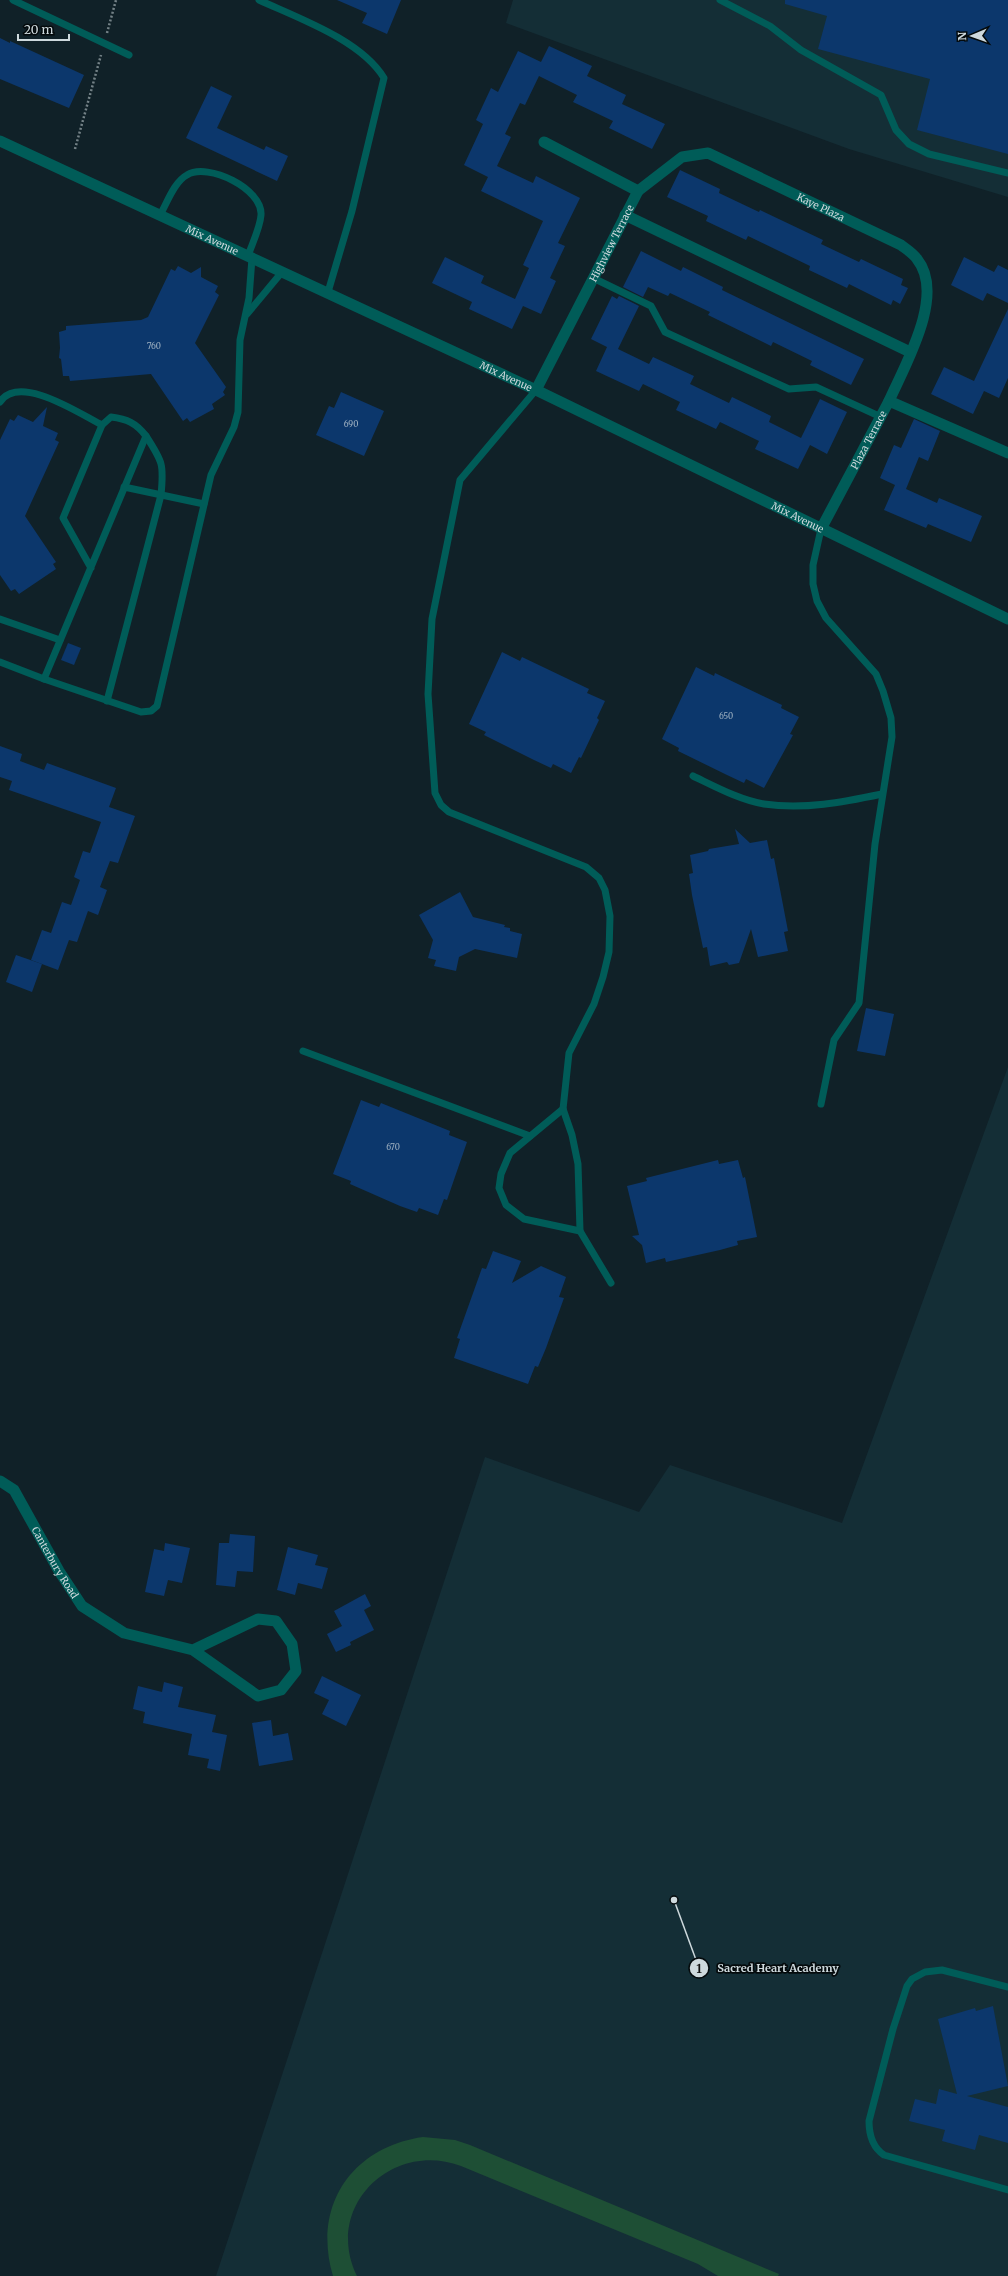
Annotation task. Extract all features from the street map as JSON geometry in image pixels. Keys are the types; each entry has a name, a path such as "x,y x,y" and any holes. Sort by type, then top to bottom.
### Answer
{"street":[{"name":"Mix Avenue","path":"0,141 328,292 536,390 1008,619"},
{"path":"544,142 638,191"},
{"name":"Kaye Plaza","path":"638,191 682,157 708,153 900,245 917,259 924,276 927,291 923,320 889,401"},
{"name":"Highview Terrace","path":"536,390 638,191"},
{"path":"625,216 910,352"},
{"name":"Plaza Terrace","path":"821,529 889,401 1008,453"},
{"name":"Canterbury Road","path":"0,1481 14,1490 59,1571 82,1606 124,1633 193,1650 258,1696 281,1690 296,1671 292,1644 276,1621 258,1619 193,1650"}],"lane":[{"path":"13,0 129,55"},
{"path":"260,0 325,31 359,52 377,66 384,78 352,211 328,292"},
{"path":"720,0 770,26 801,50 881,95 896,130 909,144 929,154 1008,173"},
{"path":"0,662 44,679 141,712 151,711 157,706 211,475 234,427 238,412 239,352 245,316 250,257 261,215 258,202 248,191 228,178 211,172 198,171 187,175 177,184 160,215"},
{"path":"245,316 282,272"},
{"path":"593,278 651,306 665,332 789,389 816,387 881,417"},
{"path":"536,390 460,480 432,619 428,694 429,725 435,793 441,805 460,818 545,849 586,867 599,878 606,890 610,916 608,952 603,977 594,1004 569,1053 563,1109 572,1135 578,1164 580,1231 611,1283"},
{"path":"0,402 11,393 23,391 43,395 102,425"},
{"path":"91,568 63,518 102,425 111,417 127,419 139,426 156,452 163,469 161,495 107,701"},
{"path":"44,679 146,436"},
{"path":"124,487 204,504"},
{"path":"821,529 813,565 813,584 817,601 826,618 876,674 891,718 892,737 882,794 859,1003 834,1040 822,1104"},
{"path":"0,619 60,640"},
{"path":"694,776 732,794 764,804 795,806 833,803 882,794"},
{"path":"303,1051 530,1136"},
{"path":"563,1109 510,1153 501,1174 499,1188 506,1205 524,1219 580,1231"},
{"path":"1008,1987 942,1970 925,1972 912,1979 906,1986 870,2108 869,2127 872,2143 877,2151 884,2155 1008,2190"}],"path":[{"path":"75,149 116,0"}],"shaded area":[{"path":"513,0 1008,0 1008,197 849,149 506,23"},
{"path":"1008,1067 1008,2276 216,2276 485,1457 639,1512 670,1465 842,1523"}],"green space":[{"path":"423,2137 455,2140 470,2145 779,2274 778,2276 718,2276 698,2264 461,2166 435,2160 411,2163 389,2171 370,2185 357,2204 349,2226 349,2250 357,2276 333,2276 328,2250 328,2226 334,2204 344,2184 358,2167 376,2153 398,2143"}],"building":[{"path":"337,0 401,0 387,34 362,23 367,13"},
{"path":"785,0 1008,0 1008,154 917,130 930,79 818,49 827,16 785,4"},
{"path":"0,38 10,43 10,41 84,75 69,108 0,79"},
{"path":"549,46 592,66 587,76 626,95 622,104 665,124 652,149 609,128 613,121 573,102 577,95 539,76 525,105 520,103 505,134 511,137 497,166 533,183 536,176 580,198 558,243 565,246 550,278 556,281 541,314 523,306 512,329 469,309 472,302 432,283 445,257 484,276 481,283 515,299 529,268 523,265 543,221 481,191 488,177 464,165 483,124 476,120 491,88 498,92 518,51 541,62"},
{"path":"211,86 232,96 217,128 264,150 266,146 288,156 277,181 186,138"},
{"path":"680,170 720,189 719,193 759,212 760,210 823,240 821,244 859,262 861,259 903,279 901,285 908,288 900,304 893,300 891,305 849,284 847,288 809,270 810,266 748,236 746,240 706,221 708,216 667,197"},
{"path":"641,251 681,271 683,267 723,287 722,290 864,359 851,385 810,365 812,361 773,342 771,346 708,315 710,312 670,293 668,296 648,287 643,297 623,287"},
{"path":"964,257 994,272 998,265 1008,270 1008,303 987,293 983,301 951,285"},
{"path":"178,266 191,273 201,267 201,277 218,286 215,292 219,295 195,343 226,387 223,392 225,395 212,404 214,409 190,422 187,418 183,421 151,374 70,381 69,376 63,376 61,359 59,358 59,332 66,330 66,326 141,320 148,317 171,269 175,271"},
{"path":"612,296 617,299 619,296 639,306 618,349 649,364 653,357 694,376 690,384 729,403 732,397 771,416 769,422 801,438 820,399 847,412 827,454 810,445 798,469 755,449 759,441 720,422 716,429 676,410 680,402 643,384 639,391 596,371 607,347 591,339"},
{"path":"1008,309 1008,378 999,398 984,391 973,414 931,394 944,367 974,381"},
{"path":"341,392 384,411 364,456 316,435 329,406 334,408"},
{"path":"47,407 43,426 58,433 55,440 59,442 25,516 56,562 53,564 56,569 19,594 15,589 11,591 0,575 0,440 10,419 14,421 18,415 33,422"},
{"path":"914,419 940,431 928,461 919,457 906,489 937,503 939,498 982,516 971,542 928,524 926,528 884,510 895,485 880,478 894,445 901,448"},
{"path":"68,643 81,648 74,665 61,660"},
{"path":"502,652 520,661 522,657 589,689 587,693 605,701 597,718 599,720 581,758 579,757 571,773 553,764 551,768 534,760 484,735 486,732 469,724"},
{"path":"696,667 714,676 715,673 782,705 781,708 799,717 790,734 793,735 764,788 746,779 744,783 727,775 678,751 679,748 662,739"},
{"path":"0,746 22,754 20,761 44,770 47,763 116,788 109,807 135,816 118,863 110,861 100,887 107,890 98,915 88,911 77,942 69,940 58,970 31,960 42,930 51,933 62,902 71,905 80,880 74,877 83,851 90,853 101,822 9,790 12,781 0,777"},
{"path":"735,829 750,843 767,840 771,859 774,858 788,931 784,932 788,951 758,957 751,929 739,963 729,965 727,962 710,966 707,947 703,948 692,895 689,874 693,873 690,855 708,851 709,849 739,844"},
{"path":"460,892 473,917 505,925 504,927 510,928 510,931 522,934 517,958 475,949 459,957 456,971 434,966 436,960 428,958 433,940 419,915"},
{"path":"16,955 42,964 32,992 6,982"},
{"path":"866,1008 894,1014 885,1056 857,1051"},
{"path":"361,1100 379,1107 381,1103 450,1131 449,1135 467,1142 447,1200 444,1199 438,1215 419,1208 417,1212 400,1206 350,1184 351,1181 333,1174"},
{"path":"718,1160 719,1164 738,1160 743,1178 745,1177 757,1237 737,1241 738,1245 720,1250 666,1262 665,1258 646,1263 642,1245 632,1236 639,1235 627,1186 647,1181 646,1178"},
{"path":"493,1251 521,1261 512,1283 541,1266 566,1277 559,1297 564,1298 546,1348 538,1367 535,1366 528,1384 454,1358 460,1339 457,1338 482,1268 486,1269"},
{"path":"230,1534 255,1536 253,1572 237,1571 235,1587 216,1585 219,1543 229,1543"},
{"path":"165,1543 190,1548 182,1583 168,1580 164,1596 145,1592 154,1549 164,1551"},
{"path":"288,1547 318,1555 315,1565 328,1568 322,1589 298,1583 295,1595 277,1590"},
{"path":"365,1594 371,1606 364,1610 374,1630 350,1642 351,1645 336,1652 327,1634 342,1626 334,1611"},
{"path":"322,1676 361,1695 346,1726 322,1714 329,1700 314,1693"},
{"path":"164,1682 183,1687 178,1707 216,1715 212,1732 227,1735 220,1771 207,1768 209,1759 188,1755 192,1734 143,1723 145,1712 133,1709 138,1686 162,1692"},
{"path":"271,1720 273,1736 288,1733 293,1760 259,1766 252,1723"},
{"path":"993,2006 1008,2086 967,2096 1008,2107 1008,2143 979,2135 975,2150 942,2141 945,2130 909,2121 915,2099 936,2104 939,2089 957,2094 938,2019 975,2008 976,2011"}],"place":[{"name":"Sacred Heart Academy","path":"674,1900"}]}
